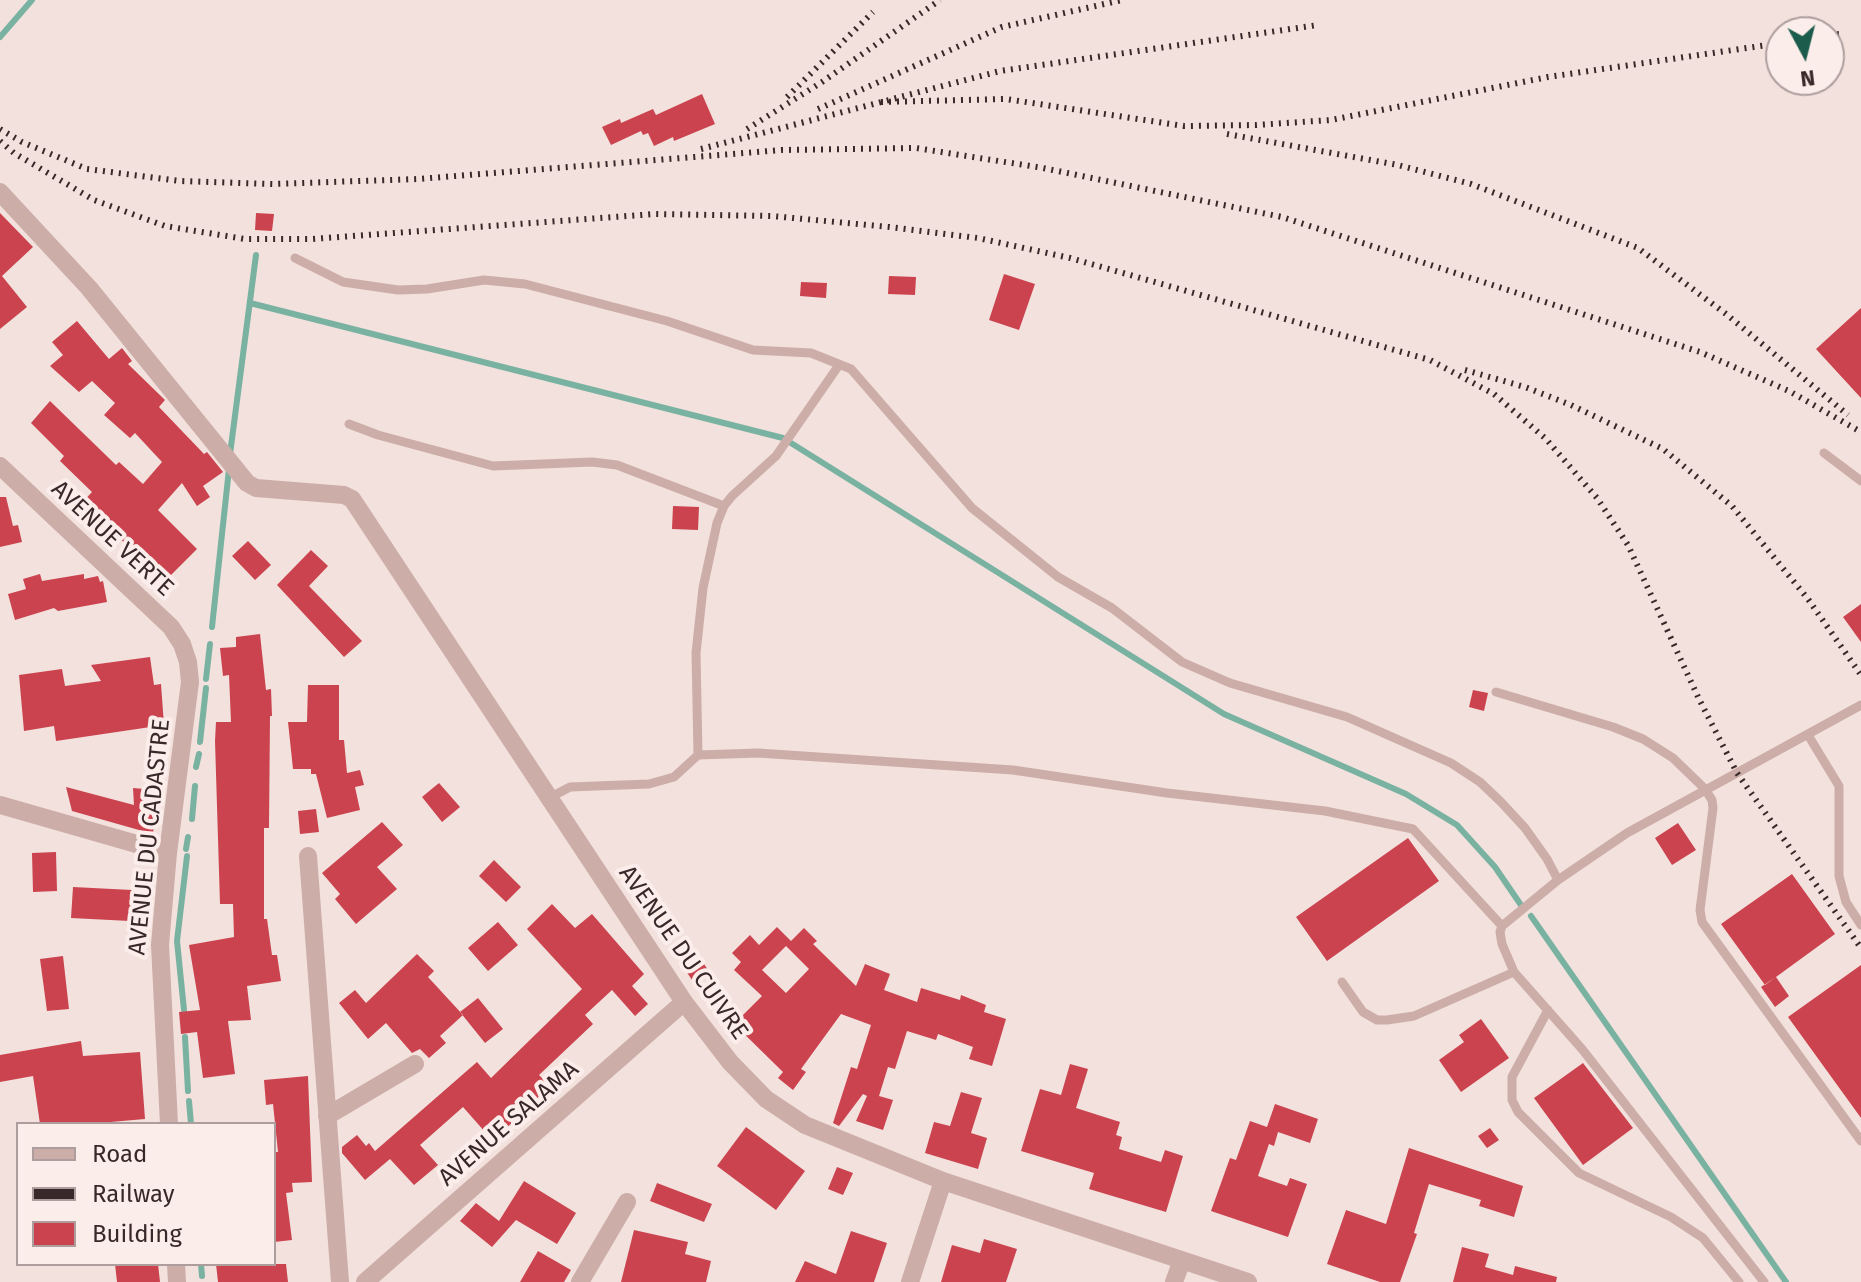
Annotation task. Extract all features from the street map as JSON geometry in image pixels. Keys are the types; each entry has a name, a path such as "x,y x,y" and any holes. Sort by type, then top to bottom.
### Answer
{"street":[{"name":"AVENUE DU CUIVRE","path":"0,192 89,288 247,483 256,488 344,495 352,499 684,1002 746,1080 785,1113 805,1125 943,1181 1248,1282"},
{"name":"AVENUE VERTE","path":"0,466 171,627 185,651"},
{"name":"AVENUE DU CADASTRE","path":"169,1122 160,945 168,853 190,682 185,651"},
{"path":"0,805 168,853"},
{"path":"308,856 340,1282"},
{"name":"AVENUE SALAMA","path":"365,1282 684,1002"},
{"path":"327,1116 415,1064"},
{"path":"910,1282 943,1181"},
{"path":"580,1282 627,1202"},
{"path":"1174,1282 1182,1260"}],"lane":[{"path":"295,258 343,282 398,290 484,280 525,284 667,321 753,350 811,353 851,369 972,508 1058,577 1112,608 1182,662 1230,683 1347,717 1451,763 1480,782 1501,802 1532,838 1558,880"},
{"path":"698,755 696,653 703,588 717,523 724,506 776,456 839,365"},
{"path":"349,424 378,435 493,466 592,462 617,465 724,506"},
{"path":"1824,453 1861,481"},
{"path":"1496,692 1643,739 1673,758 1705,789 1713,808 1700,910 1702,922 1861,1141"},
{"path":"1502,926 1558,880 1627,833 1861,705"},
{"path":"1808,735 1839,786 1839,876 1846,902 1861,925"},
{"path":"549,798 570,787 649,784 674,777 698,755 758,753 1013,770 1167,793 1325,811 1413,829 1502,926 1502,944 1514,972 1582,1049 1764,1282"},
{"path":"1342,982 1370,1017 1398,1020 1414,1016 1514,972"},
{"path":"1548,1010 1512,1077 1512,1100 1518,1112 1579,1173 1671,1217 1703,1238 1739,1282"}],"building":[{"path":"702,94 715,124 674,141 673,137 654,146 648,133 643,135 641,131 611,145 602,127 620,119 621,123 653,109 656,115"},
{"path":"0,213 33,247 2,276 27,307 0,329"},
{"path":"256,213 274,214 272,231 255,230"},
{"path":"1004,274 1035,284 1019,330 989,320"},
{"path":"889,276 916,277 915,295 888,294"},
{"path":"801,282 827,283 826,298 800,296"},
{"path":"1861,308 1861,398 1816,349"},
{"path":"77,321 109,359 122,348 132,361 128,364 165,400 159,407 204,454 207,452 223,472 203,486 210,497 197,506 182,483 158,510 197,549 166,580 129,543 127,545 94,516 90,520 77,508 92,492 60,461 64,456 31,423 50,401 116,465 119,462 143,484 162,462 135,433 130,438 104,415 115,403 92,381 79,392 50,366 63,355 52,342"},
{"path":"0,497 6,497 13,526 18,525 22,542 0,547"},
{"path":"673,506 699,507 698,530 672,529"},
{"path":"248,541 271,565 255,580 232,556"},
{"path":"311,550 328,566 309,586 362,641 344,657 277,585"},
{"path":"40,574 42,581 84,574 84,579 98,576 100,582 103,581 107,602 58,611 54,608 15,620 8,594 26,589 23,579"},
{"path":"1861,604 1861,642 1843,617"},
{"path":"260,634 266,690 271,689 272,716 269,828 264,828 264,919 267,919 272,955 277,955 281,981 247,986 251,1020 228,1021 235,1074 203,1078 197,1032 181,1034 179,1012 200,1010 189,945 234,937 233,904 220,904 216,722 231,722 229,675 223,676 220,648 236,647 236,637"},
{"path":"150,657 154,685 161,684 164,725 56,741 54,726 24,731 19,675 62,669 65,686 101,681 91,665"},
{"path":"308,685 339,685 339,740 344,740 347,773 360,770 364,785 355,787 360,810 327,818 316,774 311,774 311,769 293,769 288,722 307,722"},
{"path":"1473,690 1488,693 1484,711 1469,707"},
{"path":"439,783 460,807 442,822 422,797"},
{"path":"66,787 134,805 133,788 157,790 153,834 72,811"},
{"path":"316,809 319,832 300,834 298,811"},
{"path":"382,822 403,845 377,867 397,889 356,924 335,899 340,894 322,873"},
{"path":"1678,823 1696,850 1672,865 1655,838"},
{"path":"1408,838 1439,881 1327,961 1296,917"},
{"path":"56,852 57,891 33,892 32,853"},
{"path":"494,860 521,887 506,902 479,876"},
{"path":"1792,874 1835,934 1765,985 1721,924"},
{"path":"73,887 132,890 130,921 71,918"},
{"path":"552,904 575,928 592,914 644,974 632,986 648,1004 635,1016 612,990 585,1015 593,1024 539,1075 550,1086 493,1141 463,1107 420,1145 438,1165 414,1185 390,1159 365,1180 342,1153 342,1147 357,1135 375,1151 477,1062 491,1078 582,989 527,929"},
{"path":"498,922 518,945 488,971 468,948"},
{"path":"777,927 791,941 804,928 817,941 813,944 856,986 865,964 890,974 884,990 917,1002 921,988 960,1000 961,995 986,1005 984,1012 1006,1019 992,1066 969,1059 973,1047 938,1034 936,1040 907,1031 895,1069 888,1067 879,1096 893,1100 883,1130 856,1121 867,1096 863,1094 839,1126 833,1123 851,1067 857,1069 871,1025 841,1014 801,1069 806,1072 793,1090 778,1078 783,1072 734,1024 762,996 734,970 741,962 732,953 750,935 759,945","holes":["786,946 809,969 786,993 762,970"]},
{"path":"417,954 434,971 428,977 463,1015 440,1036 446,1043 429,1058 420,1049 412,1053 386,1023 368,1039 339,1003 355,990 366,1003"},
{"path":"63,956 69,1009 47,1011 40,959"},
{"path":"700,958 710,973 694,983 684,968"},
{"path":"1861,965 1861,1118 1788,1017"},
{"path":"1776,977 1789,996 1775,1007 1761,987"},
{"path":"478,998 503,1029 485,1043 460,1012"},
{"path":"1481,1019 1509,1058 1461,1092 1439,1060 1464,1042 1459,1035"},
{"path":"81,1041 83,1056 140,1052 145,1119 40,1122 33,1076 0,1082 0,1055"},
{"path":"1583,1063 1633,1128 1583,1165 1534,1098"},
{"path":"1070,1064 1088,1069 1076,1108 1120,1122 1116,1135 1122,1137 1119,1149 1161,1162 1165,1150 1183,1156 1166,1212 1089,1189 1094,1173 1021,1151 1040,1089 1061,1095"},
{"path":"308,1076 312,1182 292,1183 293,1192 286,1193 292,1240 276,1242 276,1122 273,1104 266,1105 264,1080"},
{"path":"961,1092 982,1098 971,1133 987,1138 978,1169 925,1153 934,1122 950,1126"},
{"path":"1275,1104 1318,1119 1310,1143 1278,1132 1274,1146 1269,1144 1258,1176 1287,1186 1290,1178 1307,1184 1288,1237 1211,1211 1230,1158 1236,1160 1250,1121 1267,1127"},
{"path":"746,1127 805,1171 776,1210 717,1166"},
{"path":"1490,1128 1499,1140 1487,1148 1478,1136"},
{"path":"1409,1148 1523,1186 1514,1217 1479,1206 1481,1200 1429,1184 1414,1233 1417,1234 1400,1282 1380,1282 1327,1264 1346,1210 1386,1224"},
{"path":"837,1167 853,1173 843,1195 828,1189"},
{"path":"524,1181 576,1213 557,1244 516,1220 492,1247 460,1221 476,1203 499,1221"},
{"path":"657,1183 712,1204 704,1222 650,1201"},
{"path":"634,1230 688,1242 685,1254 711,1261 706,1282 621,1282"},
{"path":"851,1231 887,1243 874,1282 795,1282 805,1261 836,1274"},
{"path":"984,1239 1017,1249 1006,1282 941,1282 952,1245 980,1253"},
{"path":"1462,1247 1489,1254 1485,1267 1513,1275 1515,1266 1557,1277 1556,1282 1453,1282"},
{"path":"538,1251 571,1270 564,1282 520,1282"},
{"path":"286,1264 288,1282 218,1282 216,1266"},
{"path":"115,1266 158,1266 160,1282 117,1282"}],"waterway":[{"path":"0,37 32,0"},
{"path":"230,454 256,255"},
{"path":"250,303 783,438 1224,714 1406,794 1457,825 1495,867 1523,908"},
{"path":"212,627 229,469"},
{"path":"206,679 210,644"},
{"path":"200,742 206,688"},
{"path":"196,767 199,754"},
{"path":"192,819 195,786"},
{"path":"186,849 188,837"},
{"path":"184,1010 177,941 187,856"},
{"path":"1531,916 1786,1282"},
{"path":"185,1037 188,1091"},
{"path":"189,1101 191,1122"},
{"path":"201,1266 202,1276"}],"railway":[{"path":"747,129 822,82 940,0"},
{"path":"818,109 1002,27 1122,0"},
{"path":"787,97 873,12"},
{"path":"701,149 1000,71 1318,25"},
{"path":"881,102 1006,99 1184,126 1256,125 1331,120 1548,77 1765,45"},
{"path":"0,129 22,142 87,169 180,181 273,184 418,179 782,150 916,148 1043,168 1282,217 1700,352 1789,391 1861,432"},
{"path":"1227,134 1398,165 1471,184 1638,248 1726,314 1848,415"},
{"path":"0,141 14,153 94,200 165,226 245,239 312,239 655,214 772,216 889,227 978,238 1070,258 1430,360 1494,394 1546,439 1597,498 1628,545 1737,773 1861,948"},
{"path":"1465,370 1525,387 1571,405 1663,449 1732,506 1808,599 1861,675"}]}
